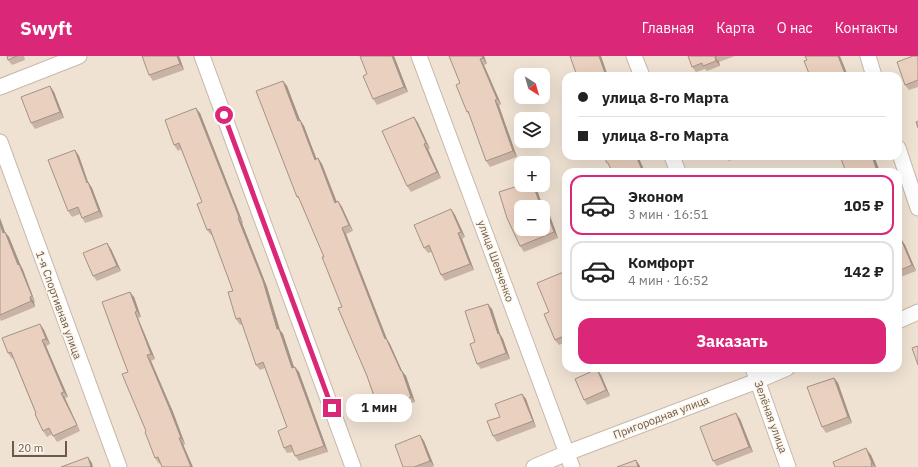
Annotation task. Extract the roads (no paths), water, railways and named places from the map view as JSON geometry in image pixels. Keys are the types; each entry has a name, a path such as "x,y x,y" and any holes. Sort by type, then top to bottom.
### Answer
{"street":[{"path":"0,87 79,56"},
{"path":"202,56 353,467"},
{"name":"улица Шевченко","path":"419,56 569,460"},
{"path":"634,56 640,72"},
{"path":"868,56 873,72"},
{"name":"1-я Спортивная улица","path":"0,142 119,467"},
{"path":"902,160 918,208"},
{"path":"902,319 918,312"},
{"name":"Пригородная улица","path":"534,467 569,460 755,374 766,372"},
{"name":"Зелёная улица","path":"755,374 788,467"}]}
